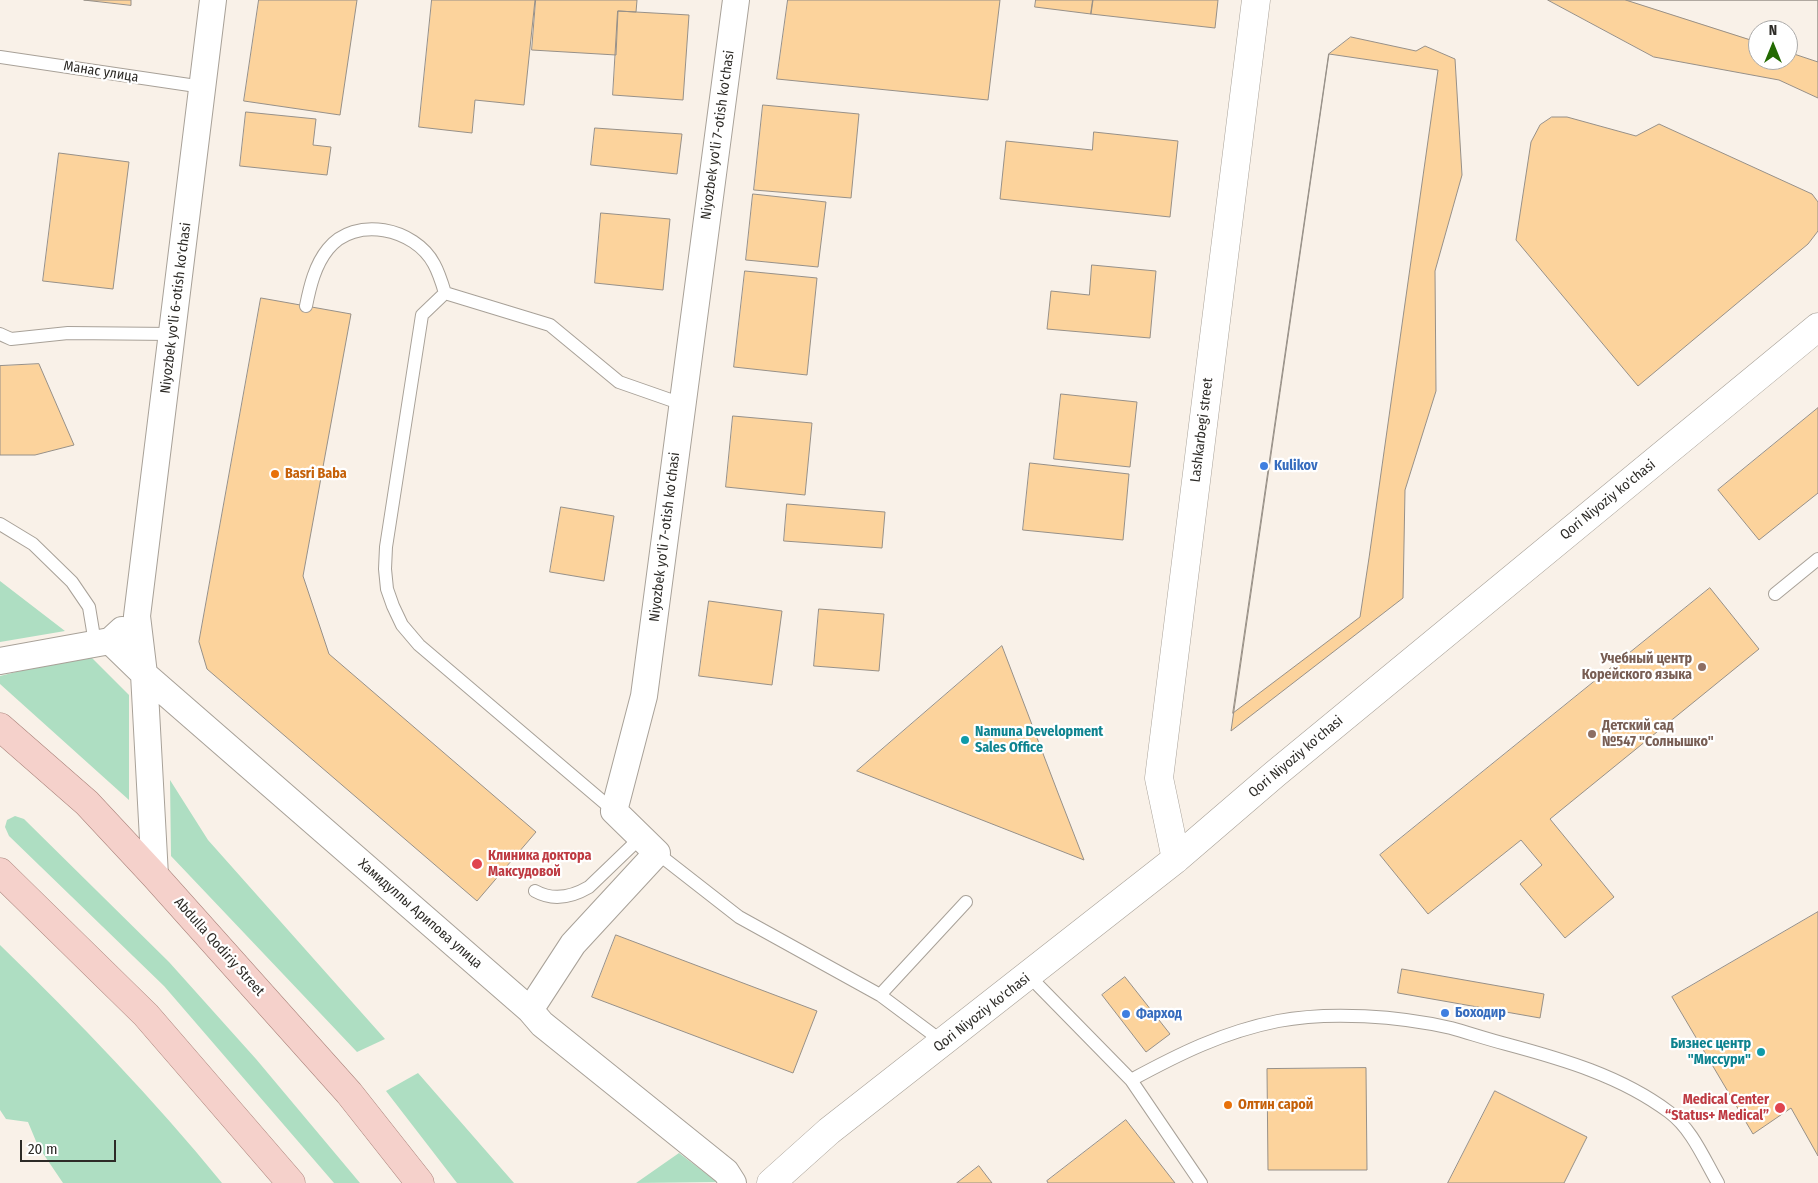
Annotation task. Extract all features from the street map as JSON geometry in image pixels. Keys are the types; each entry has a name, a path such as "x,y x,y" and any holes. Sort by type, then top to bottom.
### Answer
{"main road":[{"name":"Abdulla Qodiriy Street","path":"0,728 87,803 155,876 349,1093 420,1183"},
{"path":"0,872 146,1015 291,1183"}],"street":[{"name":"Niyozbek yo'li 6-otish ko'chasi","path":"155,876 144,674 137,616 213,0"},
{"name":"Niyozbek yo'li 7-otish ko'chasi","path":"614,811 644,696 736,0"},
{"name":"Lashkarbegi street","path":"1176,859 1159,778 1256,0"},
{"name":"Qori Niyoziy ko'chasi","path":"771,1183 829,1131 1176,859 1275,774 1818,327"},
{"path":"0,661 102,642 137,616"},
{"name":"Хамидуллы Арипова улица","path":"102,642 144,674 530,1010 542,1024 726,1172 734,1183"},
{"path":"530,1010 573,944 648,846 614,811"}],"lane":[{"name":"Манас улица","path":"0,57 203,87"},
{"path":"306,306 314,276 328,249 347,235 371,230 395,233 407,237 418,245 434,263 445,292"},
{"path":"445,292 550,325 619,382 682,404"},
{"path":"445,292 422,316 386,547 387,589 402,624 419,645 614,811"},
{"path":"0,334 11,339 68,332 172,334"},
{"path":"0,524 33,544 72,582 89,607 102,642"},
{"path":"1775,594 1818,559"},
{"path":"535,891 556,897 581,892 648,846 739,917 880,995 943,1042"},
{"path":"880,995 966,902"},
{"path":"1029,976 1131,1080 1202,1183"},
{"path":"1131,1080 1186,1050 1242,1030 1280,1021 1361,1017 1442,1026 1570,1062 1637,1091 1670,1113 1690,1134 1718,1183"}],"green space":[{"path":"0,581 65,631 0,642"},
{"path":"88,654 129,695 129,800 0,684 0,676"},
{"path":"170,780 208,840 385,1039 357,1052 171,856"},
{"path":"15,816 24,819 169,962 256,1059 360,1183 334,1183 164,986 9,836 5,827 7,820"},
{"path":"0,945 114,1061 196,1151 222,1183 63,1183 38,1146 28,1122 6,1119 0,1110"},
{"path":"418,1073 514,1183 457,1183 386,1091"},
{"path":"679,1153 717,1182 636,1183"}],"building":[{"path":"84,0 131,0 131,5"},
{"path":"259,0 357,0 340,115 244,101"},
{"path":"432,0 535,0 524,105 475,100 472,133 419,127"},
{"path":"536,0 637,0 636,12 618,11 616,55 532,50"},
{"path":"788,0 1000,0 988,100 777,79"},
{"path":"1036,0 1093,0 1091,14 1035,7"},
{"path":"1093,0 1218,0 1215,28 1091,14"},
{"path":"1548,0 1818,0 1818,98 1779,80 1654,57"},
{"path":"1626,0 1818,0 1818,62 1798,55 1798,20 1748,20 1748,39"},
{"path":"618,11 689,15 683,100 613,95"},
{"path":"1351,37 1416,51 1425,46 1455,59 1462,175 1435,271 1436,391 1405,490 1403,598 1231,731 1329,54"},
{"path":"1329,54 1438,70 1369,558 1360,617 1233,713"},
{"path":"763,105 859,114 851,198 754,190"},
{"path":"246,112 316,119 313,145 331,147 327,175 240,166"},
{"path":"1552,117 1567,117 1636,136 1659,124 1812,194 1818,202 1818,231 1808,244 1638,386 1516,240 1531,142 1540,125"},
{"path":"595,128 682,134 677,174 591,165"},
{"path":"1094,132 1178,141 1170,217 1000,199 1006,141 1092,150"},
{"path":"59,153 129,162 113,289 43,281"},
{"path":"753,194 826,202 818,267 746,260"},
{"path":"601,213 670,219 663,290 595,283"},
{"path":"1092,265 1156,271 1150,338 1047,329 1051,291 1089,295"},
{"path":"745,271 817,278 807,375 734,367"},
{"path":"261,298 351,314 303,576 329,654 536,832 477,901 207,669 199,642"},
{"path":"39,364 74,445 35,455 0,455 0,366"},
{"path":"1061,394 1137,402 1130,467 1054,459"},
{"path":"1818,408 1818,493 1759,540 1718,490"},
{"path":"733,416 812,423 805,495 726,487"},
{"path":"1030,463 1129,474 1123,540 1023,530"},
{"path":"787,504 885,512 882,548 784,541"},
{"path":"561,507 614,516 604,581 550,572"},
{"name":"Детский сад №547 \"Солнышко\"","path":"1710,588 1759,649 1550,819 1614,897 1565,938 1520,884 1542,865 1521,840 1428,914 1380,855"},
{"path":"709,601 782,611 772,685 699,676"},
{"path":"819,609 884,614 879,671 814,666"},
{"name":"Namuna Development Sales Office","path":"1002,646 1058,793 1084,860 857,771"},
{"name":"Бизнес центр \"Миссури\"","path":"1818,912 1818,1156 1791,1108 1753,1134 1672,997"},
{"path":"616,935 817,1011 793,1073 592,997"},
{"path":"1402,969 1544,994 1540,1018 1398,993"},
{"path":"1125,977 1170,1034 1146,1052 1102,995"},
{"path":"1366,1068 1367,1170 1268,1170 1267,1069"},
{"path":"1495,1091 1587,1137 1564,1183 1448,1183"},
{"path":"1126,1120 1175,1183 1048,1183 1047,1181"},
{"path":"979,1166 992,1183 957,1183"}],"place":[{"name":"Kulikov","path":"1264,466"},
{"name":"Basri Baba","path":"275,474"},
{"name":"Учебный центр Корейского языка","path":"1702,667"},
{"name":"Детский сад №547 \"Солнышко\"","path":"1592,734"},
{"name":"Namuna Development Sales Office","path":"965,740"},
{"name":"Клиника доктора Максудовой","path":"477,864"},
{"name":"Боходир","path":"1445,1013"},
{"name":"Фарход","path":"1126,1014"},
{"name":"Бизнес центр \"Миссури\"","path":"1761,1052"},
{"name":"Олтин сарой","path":"1228,1105"},
{"name":"Medical Center “Status+ Medical”","path":"1780,1108"}]}
